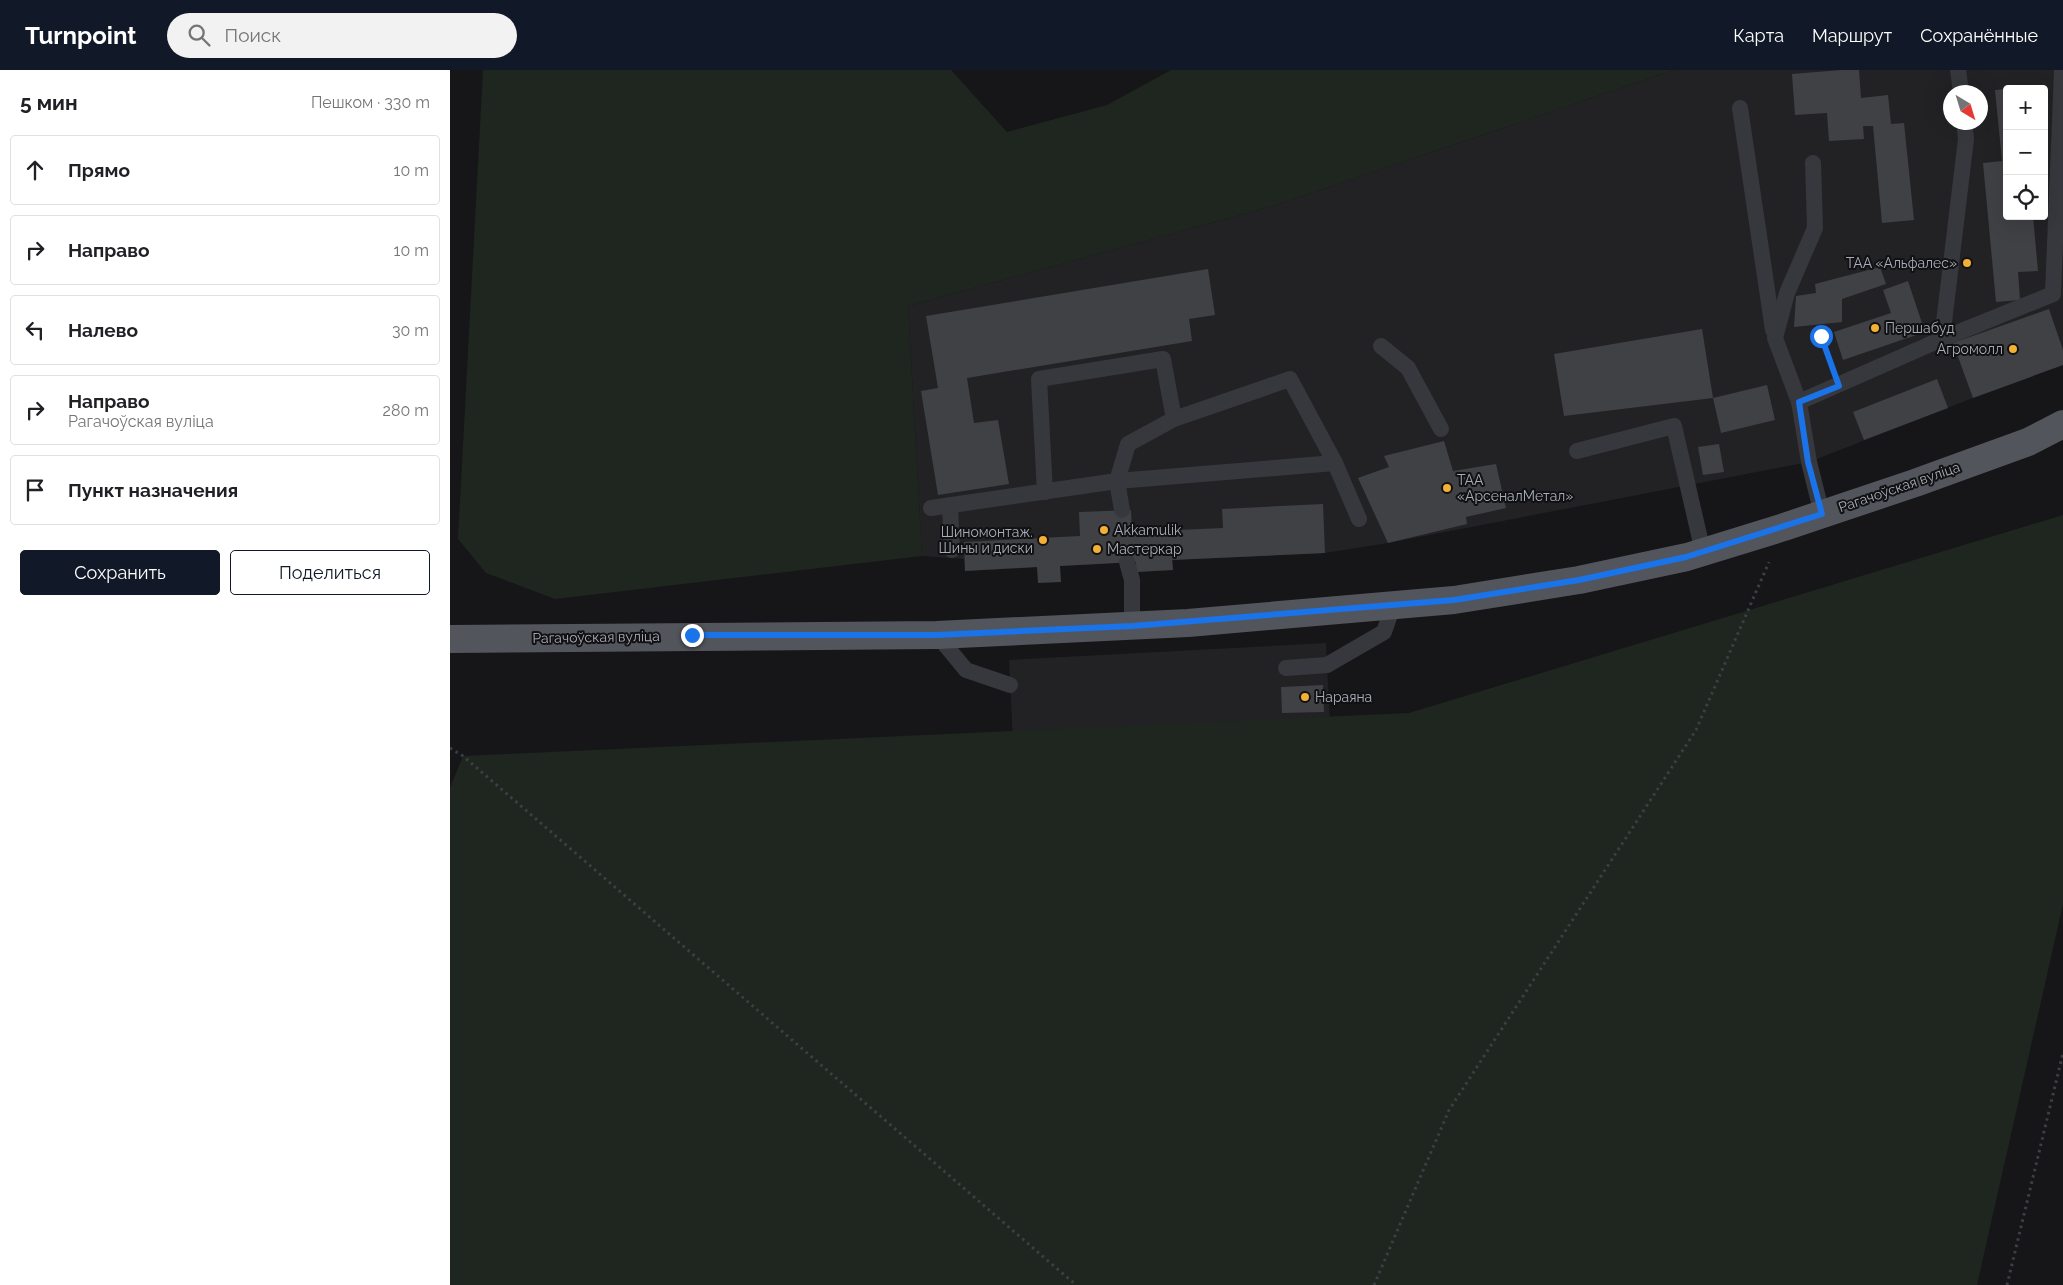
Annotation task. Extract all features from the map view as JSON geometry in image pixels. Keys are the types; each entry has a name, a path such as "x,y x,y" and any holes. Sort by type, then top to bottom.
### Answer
{"main road":[{"name":"Рагачоўская вуліца","path":"450,639 937,635 1132,626 1454,600 1579,580 1703,552 1784,527 2028,442 2063,424"}],"lane":[{"path":"1958,70 1960,85"},
{"path":"1799,402 1942,339 2053,294 2062,70"},
{"path":"1740,108 1774,338 1799,402 1808,462 1822,514"},
{"path":"1942,339 1966,139 1965,130"},
{"path":"1774,338 1787,293 1816,228 1813,164"},
{"path":"1381,346 1408,368 1441,429"},
{"path":"1045,492 1039,379 1162,359 1174,419"},
{"path":"1122,510 1117,482 1128,444 1174,419 1290,379 1335,463 1359,519"},
{"path":"1577,451 1674,426 1703,552"},
{"path":"931,508 1117,482 1335,463"},
{"path":"950,505 952,550"},
{"path":"1127,562 1132,580 1132,626"},
{"path":"1286,668 1327,665 1384,632 1394,606"},
{"path":"937,635 966,670 1010,685"}],"path":[{"path":"1821,336 1839,386"},
{"path":"1374,1285 1449,1110 1696,730 1784,527"},
{"path":"450,748 463,756 1076,1285"},
{"path":"2007,1285 2063,1053"}],"shaded area":[{"path":"483,70 951,70 1007,132 1107,105 1171,70 1674,70 1273,206 908,306 922,556 555,599 486,573 458,539"},
{"path":"1674,70 2063,70 2063,365 1809,462 1388,543 1325,553 1173,560 1173,570 1136,572 1136,562 965,571 964,559 922,556 908,306 1273,206"},
{"path":"2063,515 2063,904 1977,1285 450,1285 450,788 463,756 1409,713"},
{"path":"1326,643 1330,725 1013,742 1009,660"}],"building":[{"path":"1859,70 1861,98 1888,95 1891,124 1904,123 1914,220 1882,223 1873,126 1863,126 1864,139 1829,141 1827,113 1795,115 1792,74"},
{"path":"2003,89 2003,220 2033,220 2038,271 2018,272 2020,300 1996,302 1983,163 2002,161 1995,90"},
{"path":"1880,267 1886,284 1842,299 1842,322 1794,327 1796,296 1816,293 1815,284"},
{"path":"1208,269 1215,315 1189,319 1192,341 967,378 974,423 998,420 1009,484 938,495 921,391 938,388 926,316"},
{"path":"1908,281 1925,332 1843,360 1834,332 1891,313 1883,290"},
{"path":"2049,309 2063,350 2063,365 1973,398 1953,343"},
{"path":"1702,329 1713,398 1564,416 1554,354"},
{"path":"1937,379 1948,408 1864,440 1853,412"},
{"path":"1767,385 1775,420 1721,433 1713,398"},
{"path":"1444,441 1453,471 1496,464 1506,508 1466,517 1467,524 1388,543 1358,478 1389,467 1384,456"},
{"path":"1719,444 1724,472 1703,475 1698,447"},
{"path":"1323,504 1325,553 1172,560 1173,570 1136,572 1136,562 1060,566 1061,582 1038,583 1037,567 965,571 964,542 1080,536 1079,512 1131,510 1132,532 1223,528 1222,509"},
{"path":"1323,685 1324,712 1282,713 1281,687"}],"place":[{"name":"ТАА «Альфалес»","path":"1967,263"},
{"name":"Першабуд","path":"1875,328"},
{"name":"Агромолл","path":"2013,349"},
{"name":"ТАА «АрсеналМетал»","path":"1447,488"},
{"name":"Akkamulik","path":"1104,530"},
{"name":"Шиномонтаж. Шины и диски","path":"1043,540"},
{"name":"Мастеркар","path":"1097,549"},
{"name":"Нараяна","path":"1305,697"}],"route":[{"path":"692,635 937,635 1188,623 1454,600 1579,580 1686,557 1822,514 1808,462 1799,402 1839,386 1821,336"}]}
